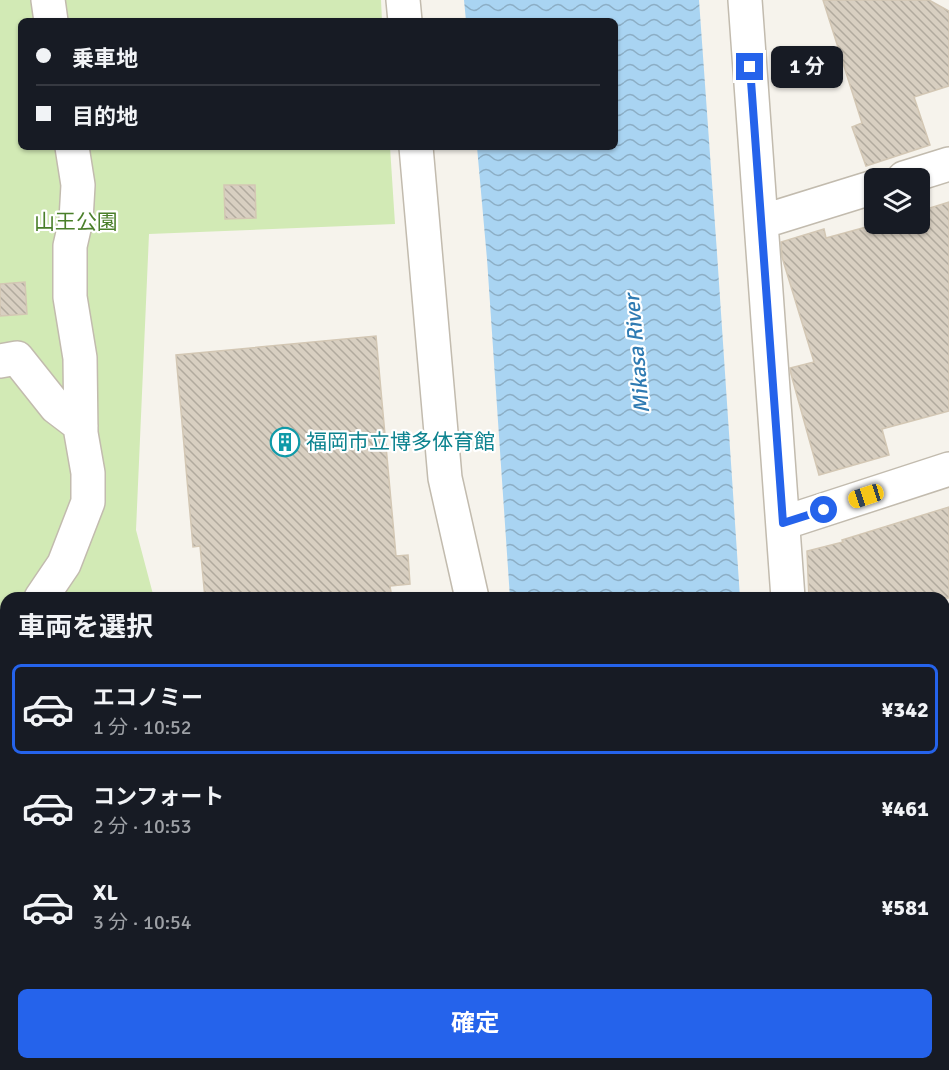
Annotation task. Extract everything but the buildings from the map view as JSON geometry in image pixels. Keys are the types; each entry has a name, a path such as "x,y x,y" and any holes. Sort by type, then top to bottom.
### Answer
{"street":[{"path":"48,0 51,18"},
{"path":"403,0 405,18"},
{"path":"745,0 788,592"},
{"path":"45,592 64,564 88,502 88,473 81,433 80,358 70,297 70,246 76,220 78,185 72,150"},
{"path":"416,150 445,478 471,592"},
{"path":"930,170 949,165"},
{"path":"761,222 864,191"},
{"path":"0,361 17,358 56,406 81,426"},
{"path":"783,523 949,469"}],"green space":[{"name":"山王公園","path":"0,0 381,0 382,18 18,18 18,150 390,150 395,224 149,234 136,530 152,592 0,592"}],"water":[{"name":"Mikasa River","path":"464,0 699,0 740,592 510,592 477,150 618,150 618,18 466,18"}],"place":[{"name":"福岡市立博多体育館","path":"285,442"}],"route":[{"path":"750,67 783,523 824,510"}]}
